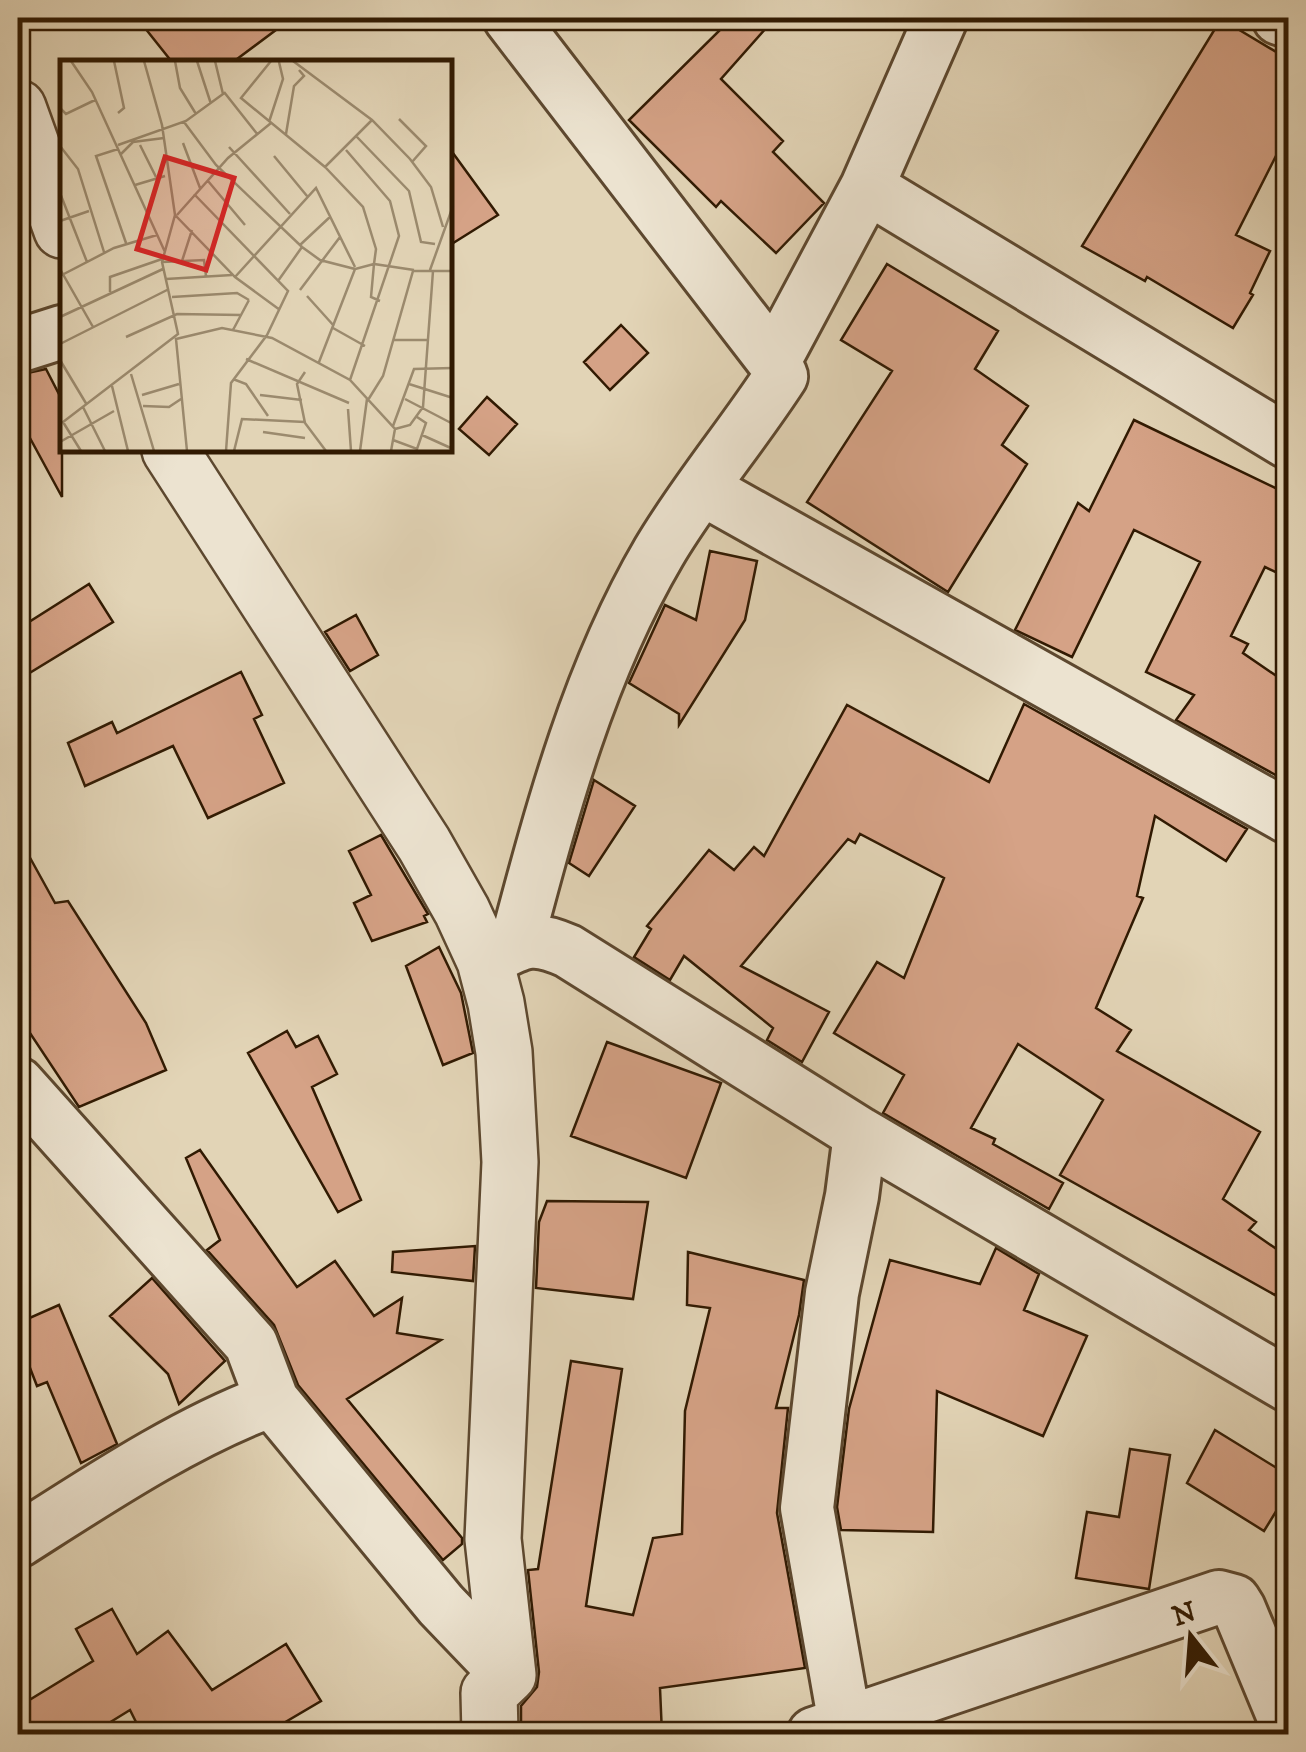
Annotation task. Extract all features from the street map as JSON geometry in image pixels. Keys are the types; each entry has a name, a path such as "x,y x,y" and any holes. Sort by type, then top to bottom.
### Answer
{"street":[{"path":"508,1675 493,1540 510,1162 504,1052 496,1003 500,953 578,730 622,624 660,551 781,376 774,361 510,18"},
{"path":"774,361 867,187 941,18"},
{"path":"1279,18 1288,21"},
{"path":"18,108 60,224"},
{"path":"867,187 1288,442"},
{"path":"18,346 60,333"},
{"path":"171,452 424,844 462,911 500,953"},
{"path":"703,489 1288,817"},
{"path":"500,953 543,940 568,952 860,1134 1288,1385"},
{"path":"18,1084 252,1344 272,1400 441,1605 508,1675"},
{"path":"860,1134 832,1293 807,1508 830,1729 1219,1597 1234,1601 1238,1608 1288,1727"},
{"path":"18,1541 183,1442 242,1410 272,1400"},
{"path":"490,1734 489,1693 508,1675"}],"building":[{"path":"137,18 292,18 236,60 170,60"},
{"path":"732,18 775,18 721,79 783,141 773,152 824,203 776,253 721,201 716,207 629,120"},
{"path":"1221,19 1288,59 1288,132 1236,235 1270,251 1250,293 1253,295 1233,328 1147,277 1145,281 1082,246"},
{"path":"452,152 498,215 452,244"},
{"path":"887,264 998,331 975,369 1028,406 1002,445 1027,464 948,592 807,502 892,371 841,340"},
{"path":"621,325 648,353 610,390 584,362"},
{"path":"46,369 60,396 62,497 18,416 18,375"},
{"path":"487,397 517,424 489,455 459,429"},
{"path":"1134,420 1288,494 1288,578 1265,567 1231,636 1248,644 1243,653 1288,684 1288,767 1281,778 1176,720 1194,695 1146,672 1200,562 1134,530 1072,657 1015,630 1078,503 1089,511"},
{"path":"710,551 757,561 745,620 679,725 679,714 629,683 665,605 696,620"},
{"path":"89,584 113,622 18,680 18,629"},
{"path":"356,615 378,655 350,671 325,632"},
{"path":"241,672 262,715 254,719 284,783 208,818 173,746 85,786 68,743 112,722 117,733"},
{"path":"1024,704 1247,829 1226,861 1155,816 1137,896 1143,898 1096,1008 1131,1030 1117,1051 1260,1132 1223,1199 1256,1222 1249,1230 1288,1257 1288,1276 1275,1295 1060,1175 1103,1100 1018,1044 971,1128 1063,1183 1049,1209 883,1113 904,1075 834,1033 877,962 904,978 944,878 860,834 855,843 848,839 741,966 829,1012 802,1062 767,1040 773,1028 684,956 670,980 634,957 651,929 647,926 709,850 734,870 754,847 764,856 847,705 989,782"},
{"path":"594,780 635,806 589,876 569,863"},
{"path":"381,835 428,914 424,916 427,922 372,941 354,903 371,895 349,851"},
{"path":"18,836 55,903 68,901 146,1023 166,1070 79,1107 18,1015"},
{"path":"439,947 461,993 473,1053 443,1065 406,966"},
{"path":"287,1031 296,1047 318,1036 337,1074 312,1087 361,1200 338,1212 248,1053"},
{"path":"607,1042 721,1083 686,1178 571,1136"},
{"path":"200,1150 297,1287 335,1261 374,1316 402,1298 397,1333 441,1340 347,1399 462,1538 462,1544 443,1560 298,1385 274,1325 207,1250 220,1240 186,1158"},
{"path":"547,1201 648,1202 633,1299 536,1288 539,1222"},
{"path":"475,1246 473,1281 392,1272 393,1252"},
{"path":"996,1248 1039,1274 1024,1310 1087,1336 1043,1436 937,1391 933,1532 841,1530 837,1507 849,1409 890,1260 980,1284"},
{"path":"688,1252 804,1280 776,1408 788,1408 777,1513 805,1668 660,1688 662,1734 521,1734 521,1706 537,1687 539,1672 528,1570 538,1569 571,1361 622,1369 586,1606 633,1615 653,1538 682,1534 685,1411 710,1308 687,1305"},
{"path":"152,1278 225,1361 179,1404 168,1374 110,1316"},
{"path":"59,1305 117,1444 81,1463 47,1382 37,1386 18,1337 18,1323"},
{"path":"1215,1430 1288,1475 1288,1492 1264,1531 1187,1483"},
{"path":"1130,1449 1170,1455 1149,1589 1076,1578 1087,1512 1119,1517"},
{"path":"112,1609 137,1654 168,1631 212,1690 286,1644 321,1701 265,1734 142,1734 130,1710 91,1734 32,1734 18,1707 93,1661 76,1629"}]}
